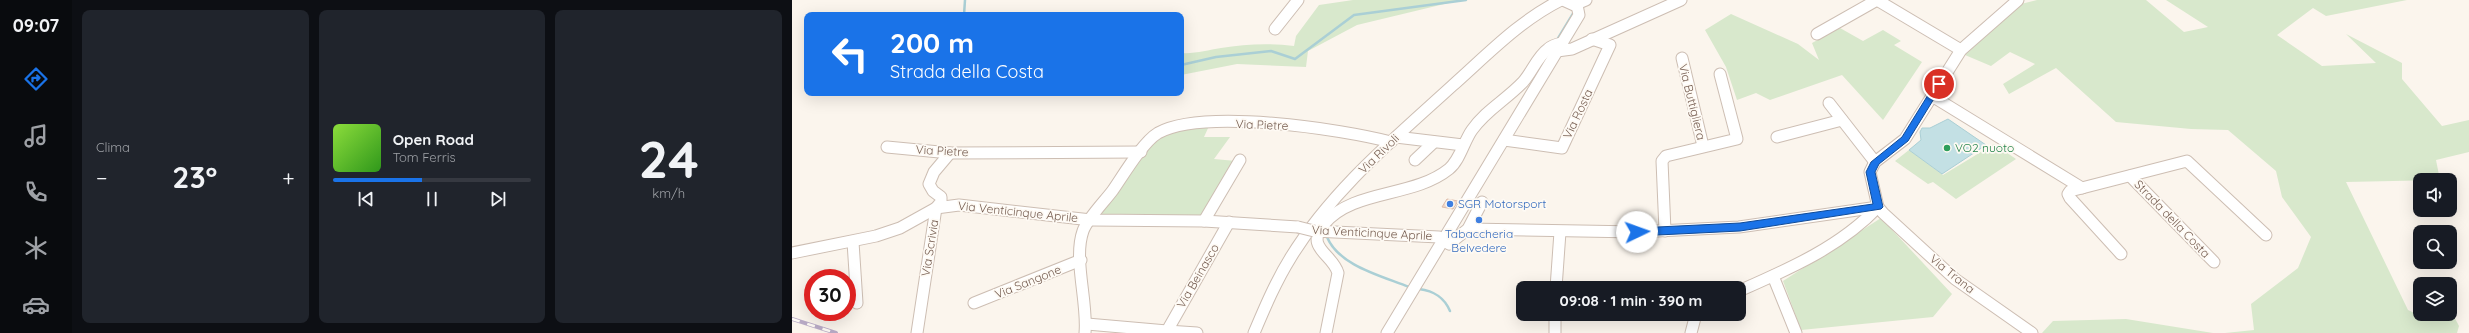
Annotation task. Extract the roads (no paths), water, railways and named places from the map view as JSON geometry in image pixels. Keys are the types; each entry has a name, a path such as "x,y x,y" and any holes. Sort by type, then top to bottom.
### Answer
{"street":[{"path":"1275,28 1298,0"},
{"name":"Via Rivoli","path":"1254,333 1274,282 1295,246 1327,204 1394,140 1498,45 1545,8 1568,2 1586,0"},
{"path":"1326,333 1338,269 1321,251 1317,240 1317,232 1331,216 1344,207 1395,193 1440,177 1452,166 1463,145 1482,118 1524,81 1541,56 1553,44 1559,47 1572,49 1682,0"},
{"path":"1816,34 1877,0 1961,50"},
{"path":"1387,333 1579,15 1568,2"},
{"path":"1746,288 1773,276 1827,248 1872,215 1878,207 1870,172 1875,162 1905,139 1961,50 2011,2"},
{"name":"Via Rosta","path":"1504,140 1562,148 1610,45 1592,39"},
{"name":"Via Buttigliera","path":"1682,58 1703,146"},
{"name":"Via Buttigliera","path":"1665,231 1662,161 1666,156 1737,139 1720,74"},
{"path":"1932,96 2082,188"},
{"path":"1829,103 1875,162"},
{"path":"1777,137 1842,120"},
{"name":"Via Pietre","path":"1086,328 1080,242 1083,230 1141,152 1159,132 1186,123 1286,125 1394,140 1463,145"},
{"path":"1415,160 1434,142"},
{"name":"Via Pietre","path":"887,147 950,153 1141,152"},
{"name":"Via Scrivia","path":"917,333 936,208 941,202 941,197 933,192 929,184 934,172 950,153"},
{"path":"1204,221 1240,160"},
{"name":"Strada della Costa","path":"2121,254 2070,198 2068,194 2070,191 2187,161 2266,235"},
{"name":"Strada della Costa","path":"2130,176 2214,262"},
{"path":"1468,200 1471,206 1464,226 1468,229 1560,232 1665,231 1740,227 1878,207"},
{"path":"1444,240 1447,244 1452,243 1468,229 1482,202"},
{"name":"Via Venticinque Aprile","path":"792,253 853,242 900,228 936,208 959,205 982,206 1091,220 1229,222 1298,227 1317,232 1439,237 1444,240"},
{"name":"Via Trana","path":"1878,207 1955,279 2032,333"},
{"name":"Via Beinasco","path":"1168,331 1229,222"},
{"path":"1556,281 1560,232"},
{"path":"853,242 857,302"},
{"name":"Via Sangone","path":"974,303 1082,260"},
{"path":"1773,276 1796,333"},
{"path":"1555,321 1555,333"},
{"path":"1690,333 1694,321"},
{"path":"1086,328 1197,333"}],"water":[{"name":"VO2 nuoto","path":"1948,119 1986,145 1942,174 1909,150 1921,140 1920,132 1922,128 1930,128"}],"waterway":[{"path":"964,12 965,0"},
{"path":"1184,64 1216,57 1271,51 1295,59 1354,15 1466,0"},
{"path":"1557,40 1574,12"},
{"path":"1327,237 1341,256 1351,263 1374,274 1409,287"},
{"path":"1419,289 1429,291 1442,298 1450,311"}],"railway":[{"path":"792,319 836,333"}],"place":[{"name":"VO2 nuoto","path":"1947,148"},
{"name":"SGR Motorsport","path":"1450,204"},
{"name":"Tabaccheria Belvedere","path":"1479,220"}]}
